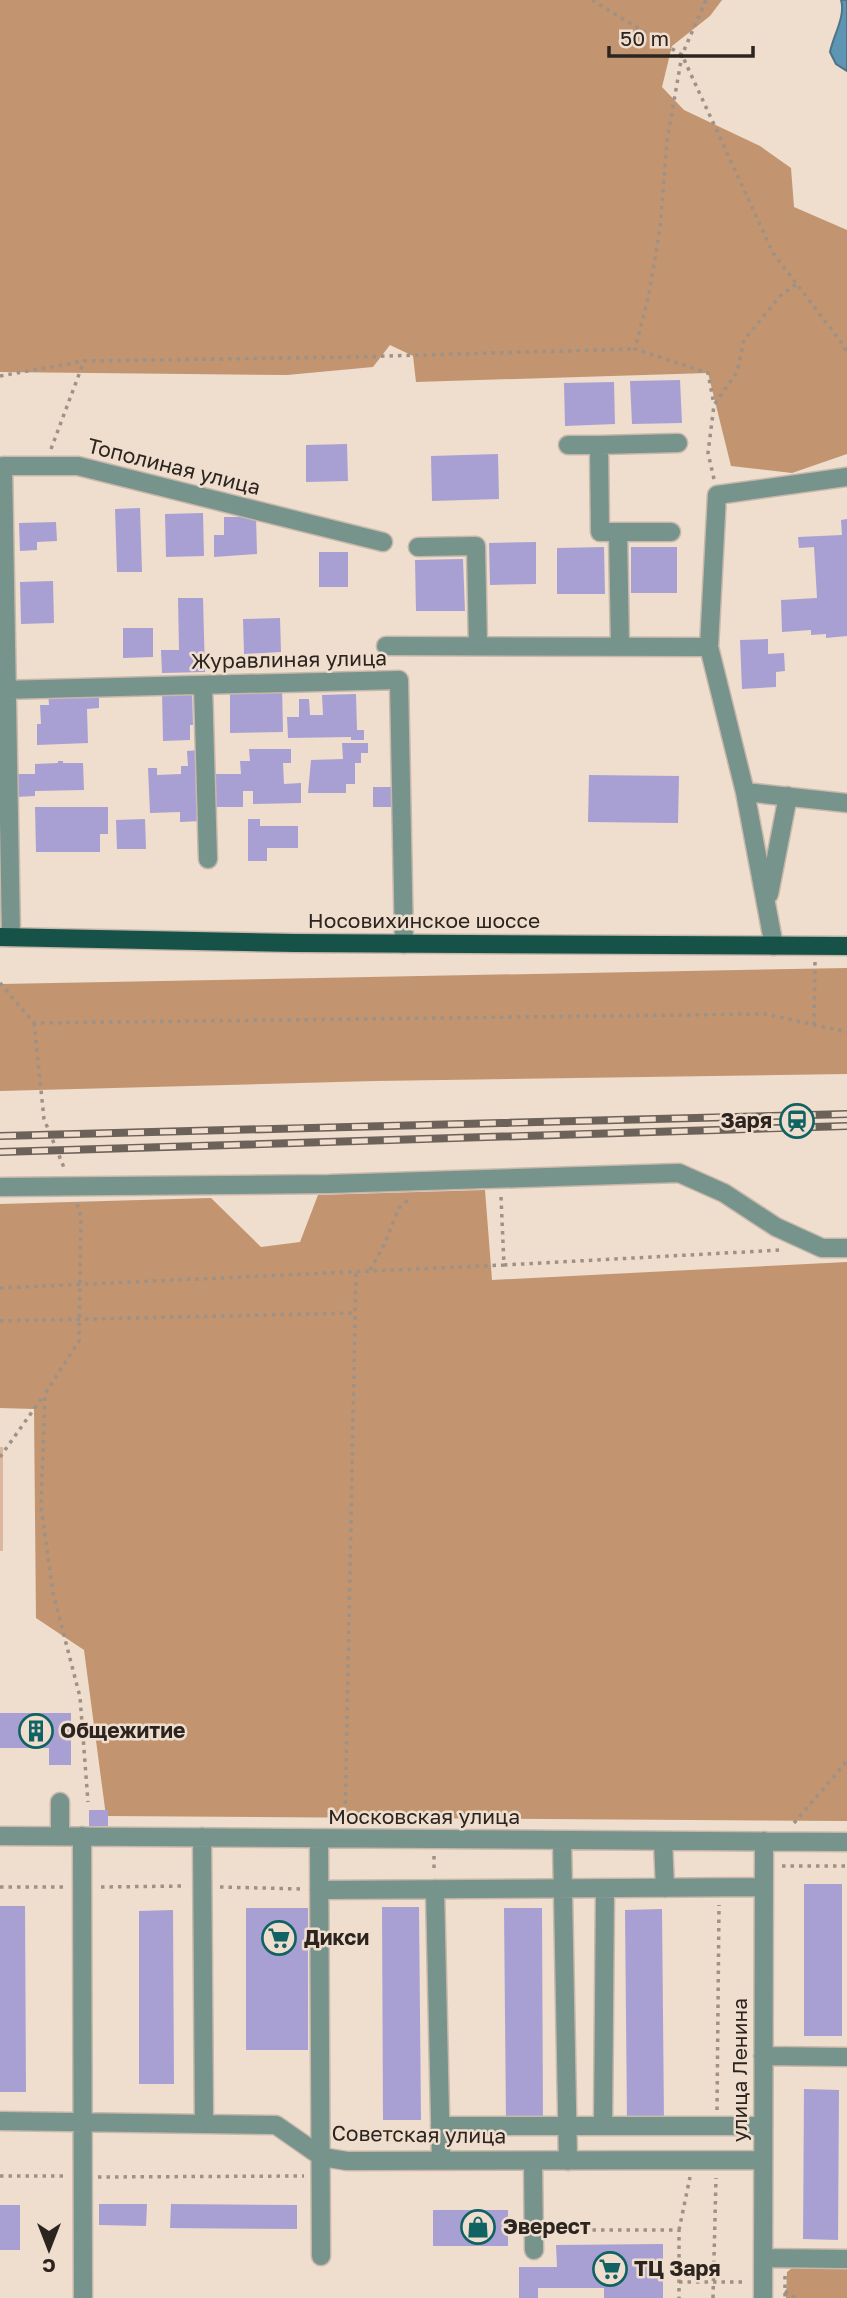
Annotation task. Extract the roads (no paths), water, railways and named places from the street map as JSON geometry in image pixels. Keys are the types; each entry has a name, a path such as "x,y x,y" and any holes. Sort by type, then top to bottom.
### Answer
{"main road":[{"name":"Носовихинское шоссе","path":"5,937 404,944 847,946"}],"street":[{"path":"568,445 678,443"},
{"path":"599,445 600,532 671,532"},
{"name":"Тополиная улица","path":"5,937 3,466 78,466 383,542"},
{"path":"774,946 745,792 709,647 717,495 847,477"},
{"path":"618,532 620,645"},
{"path":"418,547 476,546 478,646"},
{"path":"386,646 709,647"},
{"name":"Журавлиная улица","path":"3,690 399,680 404,944"},
{"path":"204,685 208,859"},
{"path":"745,792 847,803"},
{"path":"766,904 788,796"},
{"path":"0,1186 315,1184 679,1173 724,1193 776,1227 822,1248 847,1248"},
{"path":"60,1802 60,1836"},
{"name":"Московская улица","path":"0,1836 847,1842"},
{"path":"82,1836 83,2298"},
{"path":"202,1837 204,2124"},
{"path":"319,1839 321,2256"},
{"path":"562,1840 568,2161"},
{"path":"663,1841 665,1888"},
{"name":"улица Ленина","path":"763,2290 764,1866 772,1842"},
{"path":"319,1890 764,1887"},
{"path":"435,1889 441,2160"},
{"path":"603,2126 605,1889"},
{"path":"763,2056 847,2057"},
{"name":"Советская улица","path":"0,2121 276,2125 322,2157 346,2161 762,2160"},
{"path":"440,2126 763,2126"},
{"path":"533,2161 534,2250"},
{"path":"763,2258 847,2259"}],"water":[{"path":"841,0 847,0 847,71 836,64 830,52 841,19"}],"railway":[{"path":"0,1136 847,1114"},
{"path":"0,1152 847,1126"}],"place":[{"name":"Заря","path":"797,1121"},
{"name":"Общежитие","path":"36,1731"},
{"name":"Дикси","path":"279,1938"},
{"name":"Эверест","path":"478,2227"},
{"name":"ТЦ Заря","path":"610,2269"}]}
